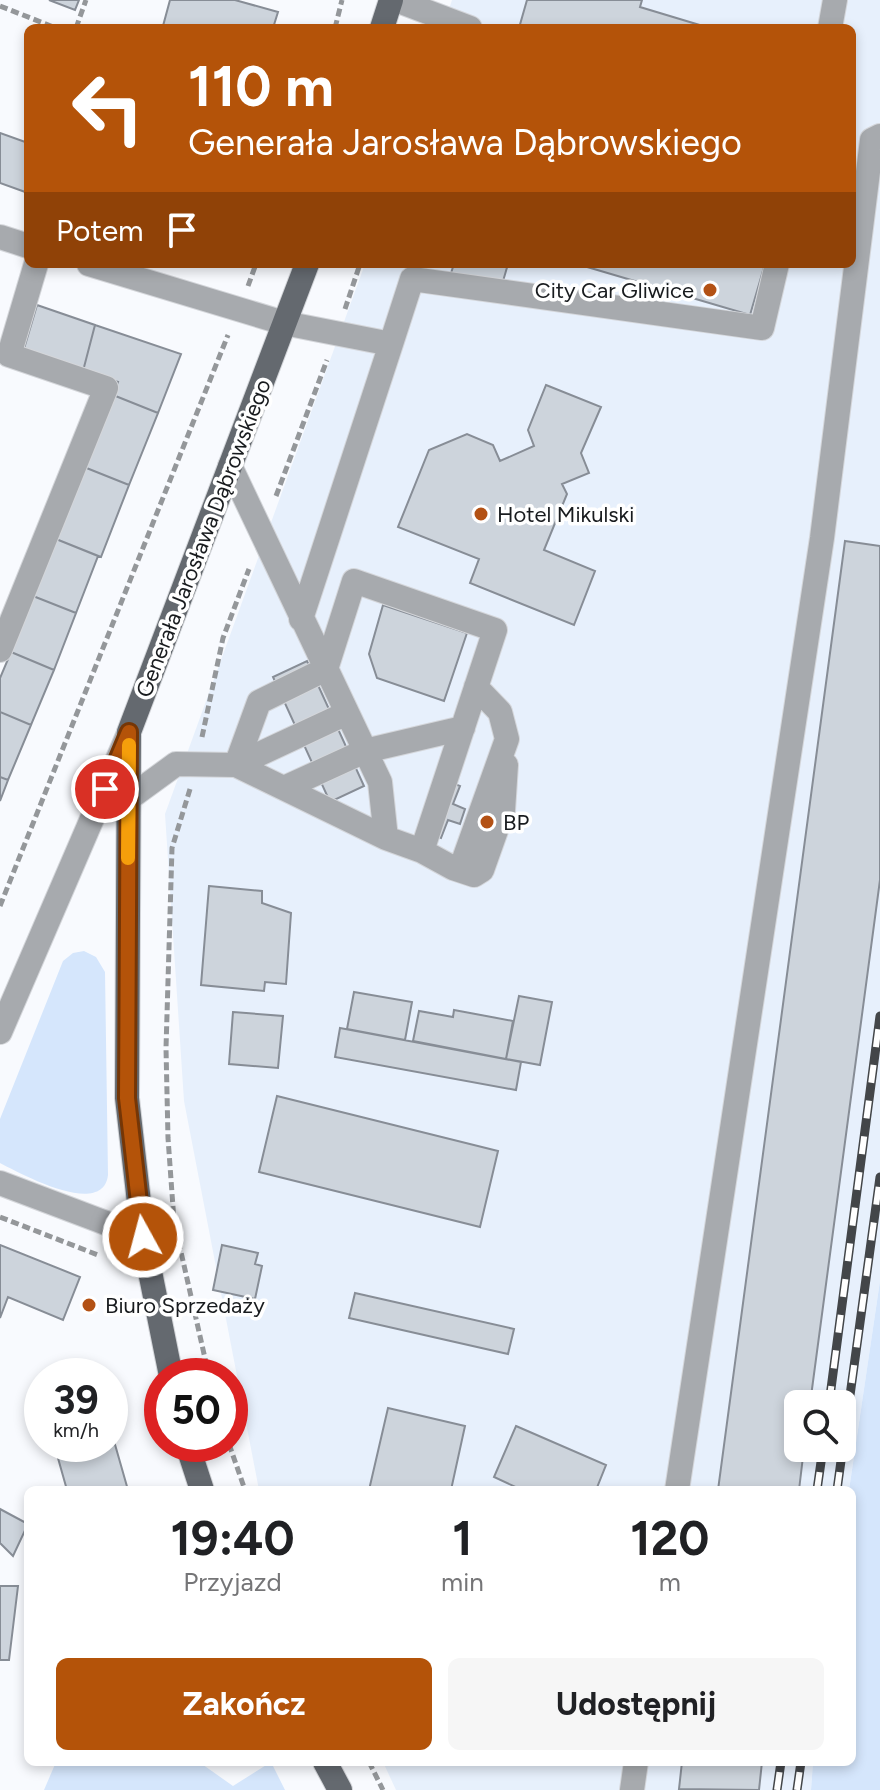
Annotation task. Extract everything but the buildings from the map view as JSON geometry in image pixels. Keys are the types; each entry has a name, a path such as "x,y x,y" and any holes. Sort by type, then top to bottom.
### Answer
{"main road":[{"path":"384,24 394,0"},
{"name":"Generała Jarosława Dąbrowskiego","path":"129,732 305,268"},
{"path":"129,732 127,1098 143,1237 167,1358"},
{"path":"193,1462 201,1486"},
{"path":"327,1766 340,1790"}],"street":[{"path":"394,0 459,24"},
{"path":"831,24 835,0"},
{"path":"856,267 872,140 880,136"},
{"path":"0,237 24,245"},
{"path":"0,650 106,388 9,355 35,268"},
{"path":"102,268 284,323 391,344"},
{"path":"301,619 412,279 762,328 776,268"},
{"path":"678,1486 822,538 856,268"},
{"path":"230,466 380,782 386,838"},
{"path":"236,765 259,702 326,669 354,581 495,630 422,851"},
{"path":"128,799 176,764 236,765 453,868 463,862 507,739 500,712 476,687"},
{"path":"236,765 347,713"},
{"path":"284,788 365,751 463,728"},
{"name":"Generała Jarosława Dąbrowskiego","path":"0,1032 129,732"},
{"path":"0,1183 143,1237"},
{"path":"632,1790 635,1766"}],"path":[{"path":"77,24 86,0"},
{"path":"336,24 342,0"},
{"path":"0,6 46,24"},
{"path":"0,906 229,330"},
{"path":"198,764 172,848 166,1048 174,1221 205,1358"},
{"path":"0,1217 98,1255"},
{"path":"235,1462 244,1486"},
{"path":"371,1766 383,1790"}],"shaded area":[{"path":"452,0 880,0 880,1281 856,1443 856,1390 784,1390 784,1462 853,1462 850,1486 258,1486 248,1433 248,1358 234,1358 184,1101 165,814 364,268 856,268 856,24 444,24"},
{"path":"84,951 96,957 105,972 108,1175 103,1187 92,1193 61,1190 0,1163 0,1119 63,961 73,953"},
{"path":"880,1281 880,1790 811,1790 813,1766 856,1766 856,1486 850,1486 853,1462 856,1462 856,1443"},
{"path":"54,1766 205,1766 233,1786 265,1766 273,1766 285,1790 44,1790"},
{"path":"385,1766 813,1766 811,1790 396,1790"}],"railway":[{"path":"831,1390 880,1016"},
{"path":"838,1486 880,1177"},
{"path":"818,1486 821,1462"},
{"path":"777,1790 780,1766"},
{"path":"797,1790 800,1766"}],"slow traffic":[{"path":"128,858 129,745"}],"place":[{"name":"City Car Gliwice","path":"710,290"},
{"name":"Hotel Mikulski","path":"481,514"},
{"name":"BP","path":"487,822"},
{"name":"Biuro Sprzedaży","path":"89,1305"}],"route":[{"path":"105,789 129,732 127,1098 143,1237"}]}
